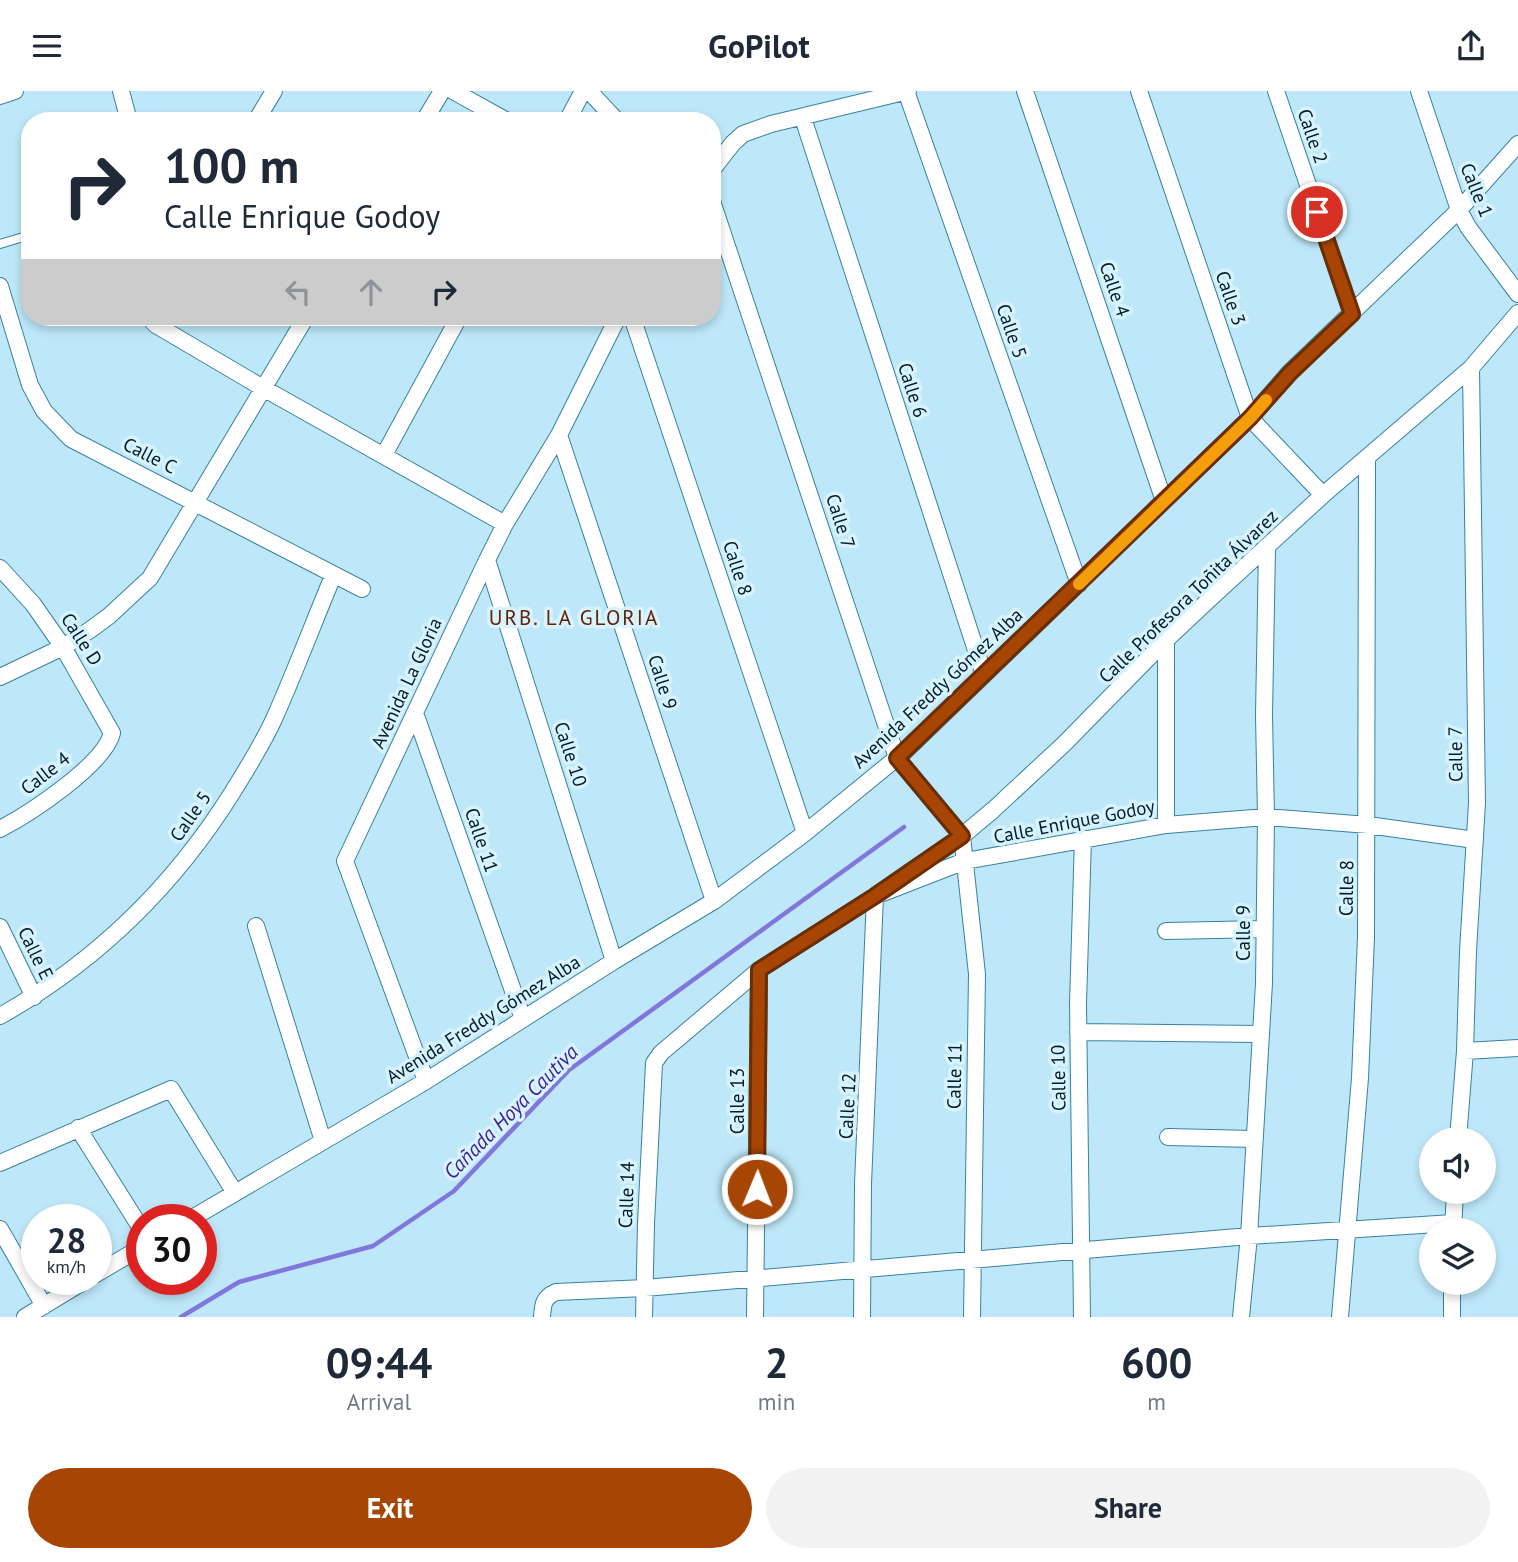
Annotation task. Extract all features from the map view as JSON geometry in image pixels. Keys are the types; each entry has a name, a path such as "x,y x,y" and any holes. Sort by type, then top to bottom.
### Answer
{"street":[{"path":"0,96 15,91"},
{"path":"121,91 127,112"},
{"path":"261,112 274,91"},
{"path":"429,112 442,91"},
{"path":"453,91 491,112"},
{"path":"571,112 583,91"},
{"path":"589,91 609,112"},
{"path":"721,158 743,134 771,124 907,91"},
{"name":"Calle 5","path":"907,91 1079,584"},
{"name":"Calle 4","path":"1025,91 1164,501"},
{"name":"Calle 3","path":"1139,91 1250,418 1323,495"},
{"name":"Calle 2","path":"1276,91 1352,314"},
{"name":"Calle 1","path":"1419,91 1459,210 1468,227 1518,294"},
{"name":"Calle 6","path":"803,118 984,675"},
{"name":"Avenida Freddy Gómez Alba","path":"216,1204 426,1081 614,961 714,901 805,833 897,758 1079,584 1250,418 1290,373 1459,210 1518,144"},
{"name":"Calle 7","path":"721,228 897,758 962,836"},
{"name":"Calle C","path":"0,286 30,385 44,411 71,439 332,576 362,589"},
{"name":"Calle Profesora Toñita Álvarez","path":"875,896 962,836 1064,744 1166,640 1323,495 1471,367 1518,313"},
{"path":"158,326 505,524"},
{"path":"0,677 63,647 109,616 150,578 301,326"},
{"path":"384,455 454,326"},
{"name":"Avenida La Gloria","path":"426,1081 345,861 505,524 559,435 614,326"},
{"name":"Calle 8","path":"635,326 805,833"},
{"name":"Calle 7","path":"1459,1127 1477,803 1471,367"},
{"name":"Calle 9","path":"559,435 714,901"},
{"name":"Calle 8","path":"1340,1317 1360,1078 1367,937 1367,459"},
{"name":"Calle 9","path":"1241,1317 1249,1236 1264,983 1267,548"},
{"name":"Calle 10","path":"487,560 614,961"},
{"name":"Calle D","path":"0,568 33,604 63,647 108,722 112,733 110,742"},
{"name":"Calle 5","path":"0,1016 76,968 150,901 187,858 215,820 273,721 332,576"},
{"path":"1166,640 1166,825"},
{"name":"Calle 11","path":"415,713 523,1020"},
{"name":"Calle 4","path":"0,829 52,796 97,759 110,742"},
{"name":"Calle Enrique Godoy","path":"652,1075 654,1063 661,1053 759,970 875,896 965,861 1166,825 1266,817 1367,825 1475,840"},
{"name":"Calle 11","path":"962,836 977,974 972,1317"},
{"name":"Calle 10","path":"1082,1317 1078,1032 1083,838"},
{"name":"Calle 12","path":"862,1317 863,1184 875,896"},
{"path":"256,926 323,1141"},
{"name":"Calle E","path":"0,927 34,997"},
{"path":"1166,931 1264,929"},
{"name":"Calle 13","path":"755,1317 759,970"},
{"path":"1078,1032 1260,1034"},
{"path":"1465,1051 1518,1048"},
{"name":"Calle 14","path":"644,1317 652,1075"},
{"path":"0,1163 170,1089 235,1193"},
{"path":"78,1128 126,1204"},
{"path":"1168,1137 1254,1139"},
{"path":"542,1317 543,1303 547,1296 556,1292 864,1271 1249,1236 1419,1227"},
{"path":"0,1230 44,1306"},
{"path":"25,1317 62,1295"},
{"path":"1452,1295 1452,1317"}],"lane":[{"path":"0,244 21,238"}],"waterway":[{"name":"Cañada Hoya Cautiva","path":"181,1317 239,1282 373,1246 454,1191 569,1070 904,827"}],"slow traffic":[{"path":"1079,584 1266,400"}],"district":[{"name":"URB. LA GLORIA","path":"574,618"}],"route":[{"path":"757,1189 759,970 875,896 962,836 897,758 1250,418 1290,373 1352,314 1317,212"}]}
